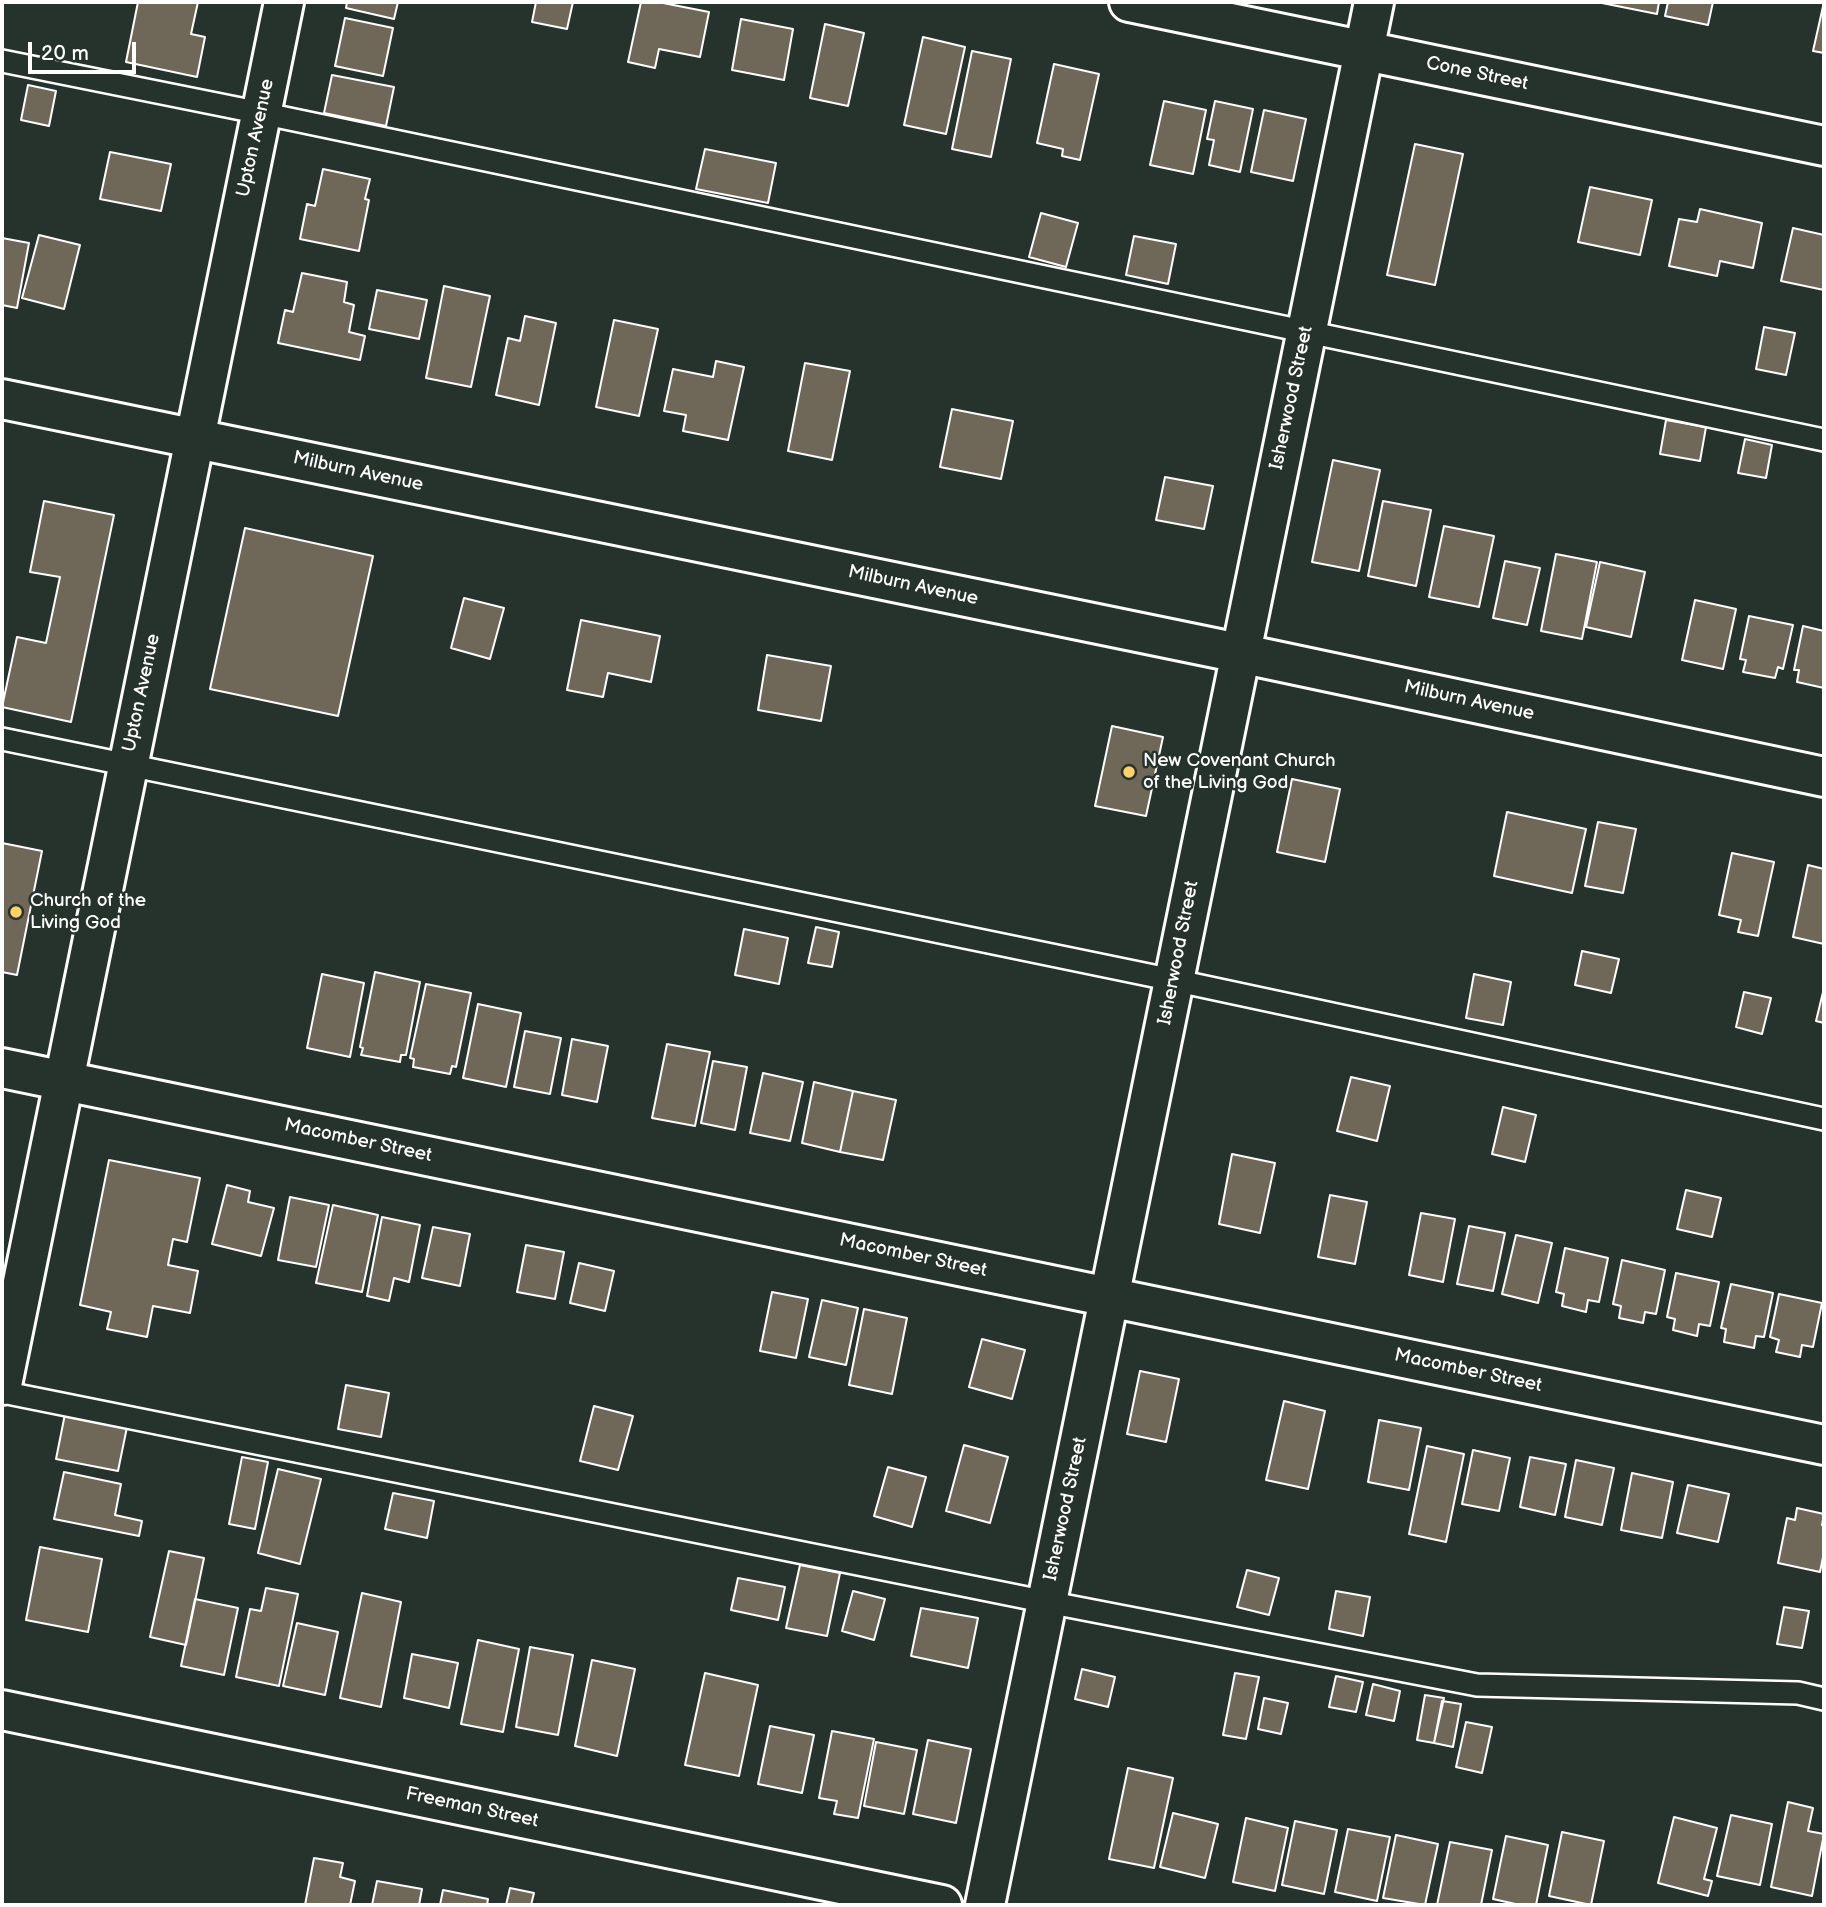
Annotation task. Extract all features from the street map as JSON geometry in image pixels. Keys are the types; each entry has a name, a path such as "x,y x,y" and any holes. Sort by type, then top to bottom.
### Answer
{"street":[{"name":"Upton Avenue","path":"2,1385 62,1080 284,2"},
{"name":"Cone Street","path":"1129,2 1824,146"},
{"name":"Isherwood Street","path":"985,1905 1374,2"},
{"name":"Milburn Avenue","path":"2,399 1240,653 1824,776"},
{"name":"Macomber Street","path":"2,1068 1824,1444"},
{"name":"Freeman Street","path":"2,1710 942,1905"}],"lane":[{"path":"2,61 1824,440"},
{"path":"2,739 1173,980 1824,1119"},
{"path":"2,1392 1047,1602 1477,1685 1798,1693 1824,1699"}],"building":[{"path":"138,2 198,2 191,34 205,37 197,77 126,62"},
{"path":"347,2 398,2 394,19 346,8"},
{"path":"536,2 573,2 567,29 532,22"},
{"path":"641,2 658,2 709,12 700,57 659,49 655,68 628,62"},
{"path":"1597,2 1659,2 1657,14"},
{"path":"1668,2 1713,2 1708,25 1665,16"},
{"path":"1824,2 1824,53 1813,51"},
{"path":"345,18 393,28 383,76 335,66"},
{"path":"741,19 793,29 784,80 732,70"},
{"path":"825,24 864,33 848,106 810,98"},
{"path":"923,37 965,47 946,134 904,125"},
{"path":"972,51 1011,59 991,157 952,149"},
{"path":"1054,64 1099,74 1080,160 1062,156 1063,149 1037,143"},
{"path":"332,75 394,87 386,126 324,113"},
{"path":"28,85 56,91 49,126 21,120"},
{"path":"1164,101 1206,110 1193,174 1150,165"},
{"path":"1215,101 1253,109 1240,172 1209,165 1214,140 1207,139"},
{"path":"1264,110 1306,119 1293,181 1251,172"},
{"path":"1415,144 1463,154 1435,285 1387,275"},
{"path":"705,149 776,163 768,203 696,189"},
{"path":"110,152 171,164 161,211 100,199"},
{"path":"323,169 370,179 365,199 369,200 359,251 300,239 307,204 315,206"},
{"path":"1590,187 1652,200 1640,255 1578,242"},
{"path":"1700,209 1762,223 1753,268 1720,261 1717,276 1669,266 1679,219 1697,222"},
{"path":"1041,213 1078,223 1066,267 1029,257"},
{"path":"1793,228 1824,235 1824,290 1781,281"},
{"path":"39,235 80,245 64,309 22,298"},
{"path":"1134,236 1176,244 1168,284 1126,275"},
{"path":"2,238 29,243 17,308 2,305"},
{"path":"302,273 347,282 344,302 354,305 349,332 365,336 360,360 278,343 285,310 293,312"},
{"path":"444,286 490,296 471,387 426,378"},
{"path":"377,290 427,300 419,339 369,329"},
{"path":"525,316 556,323 539,405 496,395 508,338 520,341"},
{"path":"614,320 658,329 639,416 596,407"},
{"path":"1764,327 1795,333 1786,375 1756,369"},
{"path":"716,361 744,367 728,440 683,431 686,415 664,411 673,369 713,377"},
{"path":"805,363 850,371 832,460 788,451"},
{"path":"952,409 1013,421 1001,479 940,467"},
{"path":"1666,420 1706,427 1700,461 1660,454"},
{"path":"1745,439 1772,445 1766,478 1738,473"},
{"path":"1333,460 1380,470 1359,571 1312,562"},
{"path":"1165,477 1213,486 1204,529 1156,520"},
{"path":"44,501 114,515 71,722 2,707 17,637 46,643 60,577 30,572"},
{"path":"1383,501 1431,510 1416,586 1368,576"},
{"path":"1444,526 1494,536 1479,607 1429,597"},
{"path":"245,528 373,556 338,716 210,689"},
{"path":"1556,554 1597,562 1582,639 1541,631"},
{"path":"1505,561 1540,568 1527,625 1493,618"},
{"path":"1600,562 1645,572 1631,637 1586,627"},
{"path":"464,598 504,608 490,659 451,648"},
{"path":"1695,600 1736,609 1723,669 1682,660"},
{"path":"1749,616 1793,625 1783,669 1778,667 1775,678 1743,672 1746,660 1740,659"},
{"path":"581,620 660,636 651,682 608,673 603,697 567,690"},
{"path":"1803,626 1824,631 1824,688 1797,682 1799,670 1794,670"},
{"path":"767,655 831,666 821,721 758,710"},
{"name":"New Covenant Church of the Living God","path":"1112,726 1163,737 1146,816 1095,806"},
{"path":"1292,779 1340,789 1325,862 1277,852"},
{"path":"1507,812 1586,829 1572,893 1494,876"},
{"path":"1598,822 1636,829 1623,893 1585,886"},
{"name":"Church of the Living God","path":"2,843 42,851 17,975 2,972"},
{"path":"1732,853 1774,862 1758,936 1738,932 1741,920 1719,915"},
{"path":"1808,865 1824,869 1824,944 1793,937"},
{"path":"816,927 839,932 832,967 808,963"},
{"path":"744,929 788,938 779,984 735,975"},
{"path":"1582,951 1619,959 1611,993 1575,985"},
{"path":"375,972 420,982 406,1055 401,1055 400,1062 361,1055 363,1048 360,1047"},
{"path":"322,974 364,983 350,1057 307,1048"},
{"path":"1474,974 1511,982 1503,1025 1466,1018"},
{"path":"426,984 471,993 456,1067 452,1066 450,1074 413,1067 414,1059 410,1058"},
{"path":"1824,988 1824,1023 1816,1021"},
{"path":"1744,992 1771,998 1762,1034 1736,1027"},
{"path":"478,1004 521,1013 506,1087 463,1078"},
{"path":"525,1031 561,1038 550,1094 514,1087"},
{"path":"572,1039 608,1046 597,1102 562,1095"},
{"path":"667,1044 710,1052 695,1126 652,1118"},
{"path":"713,1061 747,1067 735,1130 701,1123"},
{"path":"763,1073 803,1082 790,1141 750,1133"},
{"path":"1351,1077 1390,1086 1377,1141 1337,1131"},
{"path":"814,1082 853,1091 840,1152 802,1143"},
{"path":"853,1091 896,1100 883,1160 840,1152"},
{"path":"1503,1107 1536,1115 1525,1162 1492,1154"},
{"path":"1232,1154 1275,1163 1260,1233 1219,1224"},
{"path":"109,1160 200,1178 187,1242 173,1239 168,1265 198,1271 190,1313 153,1306 147,1337 107,1329 111,1312 80,1305"},
{"path":"227,1185 250,1191 248,1202 274,1208 261,1256 212,1244"},
{"path":"1686,1190 1721,1198 1712,1237 1677,1229"},
{"path":"1330,1195 1367,1202 1355,1264 1318,1257"},
{"path":"290,1197 329,1205 316,1267 278,1260"},
{"path":"333,1205 378,1215 362,1292 316,1283"},
{"path":"1421,1213 1455,1219 1443,1282 1409,1275"},
{"path":"382,1217 420,1225 409,1282 394,1278 389,1301 367,1296"},
{"path":"1469,1226 1505,1233 1493,1291 1457,1284"},
{"path":"433,1227 470,1234 460,1286 422,1278"},
{"path":"1516,1235 1552,1243 1538,1303 1502,1294"},
{"path":"526,1245 564,1252 555,1299 517,1292"},
{"path":"1565,1248 1608,1258 1599,1302 1588,1300 1586,1312 1562,1306 1564,1294 1556,1292"},
{"path":"1622,1260 1665,1270 1656,1314 1645,1312 1643,1323 1619,1318 1621,1306 1613,1304"},
{"path":"579,1263 614,1271 605,1311 570,1303"},
{"path":"1676,1273 1719,1282 1710,1326 1699,1324 1697,1336 1673,1330 1675,1319 1667,1317"},
{"path":"1731,1284 1773,1293 1764,1337 1756,1336 1754,1348 1724,1342 1726,1329 1721,1328"},
{"path":"772,1292 808,1299 796,1358 760,1351"},
{"path":"1779,1294 1822,1303 1813,1347 1802,1345 1800,1357 1776,1352 1779,1340 1770,1337"},
{"path":"822,1300 858,1308 846,1365 809,1357"},
{"path":"864,1309 907,1318 892,1394 849,1385"},
{"path":"982,1339 1025,1350 1012,1399 969,1387"},
{"path":"1140,1371 1179,1379 1166,1442 1127,1434"},
{"path":"346,1385 389,1393 381,1437 338,1429"},
{"path":"1284,1401 1325,1411 1308,1489 1266,1480"},
{"path":"594,1406 633,1416 618,1470 580,1461"},
{"path":"65,1414 127,1427 118,1471 56,1459"},
{"path":"1379,1420 1421,1428 1409,1490 1368,1482"},
{"path":"964,1445 1008,1457 990,1523 946,1511"},
{"path":"1427,1446 1464,1454 1446,1542 1409,1534"},
{"path":"1473,1450 1510,1458 1499,1511 1462,1504"},
{"path":"242,1457 268,1462 255,1529 229,1524"},
{"path":"1530,1457 1566,1464 1555,1515 1520,1507"},
{"path":"1576,1460 1614,1468 1602,1525 1565,1517"},
{"path":"888,1467 926,1477 912,1527 874,1516"},
{"path":"278,1469 321,1479 300,1564 258,1553"},
{"path":"64,1472 121,1484 115,1515 142,1521 139,1536 54,1519"},
{"path":"1632,1473 1673,1482 1662,1538 1621,1530"},
{"path":"1688,1485 1729,1494 1718,1542 1677,1533"},
{"path":"393,1493 434,1501 427,1538 385,1529"},
{"path":"1797,1508 1824,1514 1824,1552 1820,1572 1778,1563 1787,1518 1795,1520"},
{"path":"40,1547 102,1559 88,1632 26,1620"},
{"path":"169,1551 204,1558 186,1645 150,1637"},
{"path":"800,1565 840,1573 827,1636 786,1628"},
{"path":"1247,1570 1279,1578 1269,1615 1237,1607"},
{"path":"738,1578 785,1587 778,1620 731,1610"},
{"path":"266,1588 298,1594 279,1686 236,1677 250,1609 261,1611"},
{"path":"853,1591 885,1599 874,1640 842,1631"},
{"path":"1336,1591 1370,1597 1363,1636 1329,1629"},
{"path":"362,1593 401,1602 381,1707 340,1698"},
{"path":"195,1599 238,1608 224,1675 181,1666"},
{"path":"1784,1607 1809,1611 1802,1648 1777,1644"},
{"path":"921,1608 978,1618 968,1668 911,1656"},
{"path":"297,1623 338,1632 325,1695 283,1686"},
{"path":"478,1640 519,1649 503,1732 461,1724"},
{"path":"530,1647 573,1655 558,1735 516,1727"},
{"path":"412,1654 458,1663 449,1708 404,1698"},
{"path":"592,1660 635,1669 617,1756 575,1746"},
{"path":"1082,1669 1115,1677 1108,1707 1075,1699"},
{"path":"705,1673 758,1685 739,1776 685,1765"},
{"path":"1235,1673 1259,1677 1246,1739 1223,1735"},
{"path":"1336,1676 1363,1682 1356,1712 1329,1707"},
{"path":"1373,1684 1400,1691 1394,1721 1366,1715"},
{"path":"1425,1695 1444,1698 1434,1743 1417,1740"},
{"path":"1264,1698 1288,1703 1281,1734 1258,1729"},
{"path":"1442,1701 1461,1704 1453,1747 1434,1743"},
{"path":"1466,1722 1492,1727 1482,1773 1456,1767"},
{"path":"770,1726 814,1735 802,1793 758,1784"},
{"path":"832,1731 874,1739 858,1818 834,1814 837,1801 819,1798"},
{"path":"928,1740 971,1749 956,1823 913,1814"},
{"path":"876,1742 917,1750 904,1814 864,1806"},
{"path":"1128,1768 1173,1778 1154,1868 1109,1859"},
{"path":"1788,1802 1813,1808 1808,1831 1824,1834 1812,1896 1771,1887"},
{"path":"1173,1813 1218,1824 1205,1878 1160,1867"},
{"path":"1731,1815 1772,1824 1760,1885 1717,1876"},
{"path":"1674,1817 1717,1828 1704,1879 1712,1881 1708,1896 1658,1883"},
{"path":"1246,1818 1288,1828 1275,1891 1233,1882"},
{"path":"1295,1821 1337,1830 1324,1894 1282,1885"},
{"path":"1348,1829 1390,1837 1377,1901 1335,1892"},
{"path":"1562,1832 1604,1841 1591,1905 1549,1896"},
{"path":"1396,1835 1438,1844 1425,1905 1383,1898"},
{"path":"1506,1836 1548,1845 1536,1905 1520,1905 1493,1899"},
{"path":"1450,1842 1492,1850 1481,1905 1437,1905"},
{"path":"314,1858 343,1863 340,1877 355,1881 350,1905 305,1905"},
{"path":"377,1881 422,1889 419,1905 372,1905"},
{"path":"510,1888 534,1893 531,1905 506,1905"},
{"path":"443,1890 488,1899 487,1905 440,1905"}],"place":[{"name":"New Covenant Church of the Living God","path":"1129,772"},
{"name":"Church of the Living God","path":"16,912"}]}
